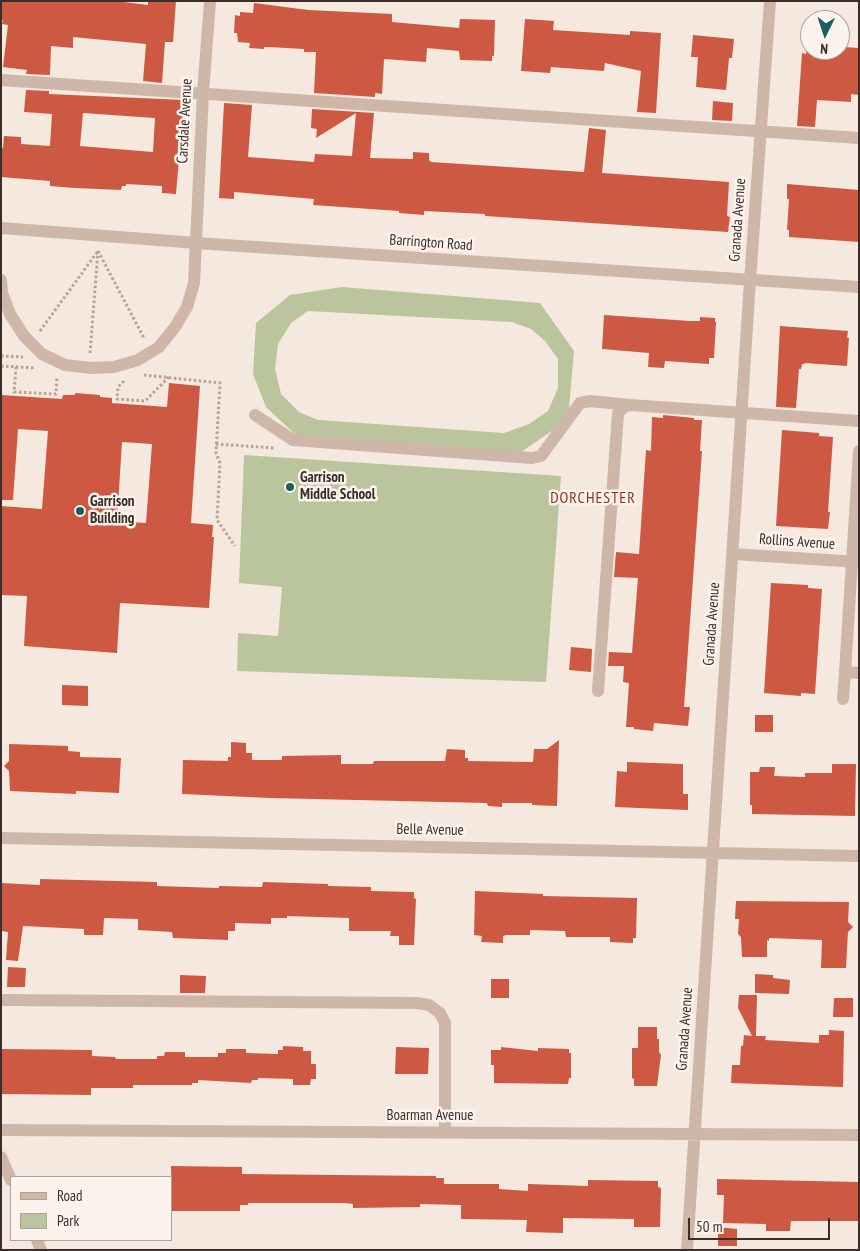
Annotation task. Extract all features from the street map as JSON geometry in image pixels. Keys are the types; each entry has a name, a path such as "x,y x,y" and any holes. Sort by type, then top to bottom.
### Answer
{"street":[{"name":"Carsdale Avenue","path":"1,280 2,293 10,314 24,336 42,354 65,365 92,368 114,367 138,360 159,347 175,327 187,307 194,283 203,94 210,1"},
{"name":"Granada Avenue","path":"687,1250 770,1"},
{"path":"1,80 859,138"},
{"name":"Barrington Road","path":"1,228 195,243 859,287"},
{"path":"254,415 293,440 532,458 541,456 580,403 590,401 742,414 859,421"},
{"path":"598,691 616,420 618,413 624,407 630,405"},
{"path":"844,699 855,562 859,450"},
{"name":"Rollins Avenue","path":"733,554 855,562"},
{"path":"845,672 859,673"},
{"name":"Belle Avenue","path":"1,838 859,856"},
{"path":"1,1000 397,1003 429,1005 440,1013 445,1023 445,1133"},
{"name":"Boarman Avenue","path":"1,1130 859,1135"},
{"path":"1,1157 10,1178"}],"path":[{"path":"38,333 98,250"},
{"path":"98,250 147,343"},
{"path":"90,353 98,250"},
{"path":"1,356 26,358"},
{"path":"1,366 43,369"},
{"path":"16,367 14,392 56,394 58,371"},
{"path":"140,374 220,382 216,453 220,463 216,520 235,546"},
{"path":"126,378 118,388 117,399 145,401 169,377"}],"green space":[{"path":"342,287 540,303 574,351 568,420 518,454 298,437 266,407 253,374 256,323 290,295","holes":["308,311 512,322 531,329 545,341 558,359 558,388 548,411 529,424 504,433 318,420 299,412 281,394 275,369 278,344 291,323"]},
{"path":"244,455 561,476 546,682 237,671 238,633 278,636 282,587 239,583"}],"building":[{"path":"1,1 115,1 148,5 148,1 176,1 173,42 165,42 162,83 143,81 146,44 73,37 73,48 51,46 50,75 26,74 27,70 3,67 8,25 2,24"},
{"path":"254,3 308,10 392,14 392,22 459,28 460,19 495,20 494,56 492,56 492,61 460,60 459,51 427,48 426,62 384,59 382,94 375,93 375,97 314,93 316,52 304,52 304,49 249,48 250,43 238,42 237,33 234,33 235,15 240,16 240,12 253,13"},
{"path":"525,19 554,21 553,30 630,35 630,31 661,33 656,113 637,112 641,71 605,63 604,71 551,67 550,73 521,71"},
{"path":"693,35 734,39 732,58 729,58 726,90 696,87 698,57 691,57"},
{"path":"850,47 859,48 859,95 851,94 851,102 817,100 815,127 797,126 802,60 850,60"},
{"path":"26,90 49,91 49,94 184,100 176,194 162,193 162,186 126,184 126,186 122,186 121,190 75,188 50,186 50,181 1,177 1,148 3,148 4,136 21,137 21,144 50,146 52,114 24,112","holes":["83,113 155,118 153,152 80,146"]},
{"path":"713,101 733,103 732,121 712,120"},
{"path":"224,103 252,105 248,157 314,162 315,154 352,156 356,113 316,138 317,129 311,128 312,109 374,113 370,158 413,159 413,152 429,153 429,160 431,162 584,172 589,128 606,130 602,173 729,182 727,216 730,217 728,232 485,216 485,214 424,211 424,215 399,213 399,211 313,205 314,199 234,192 234,199 219,198"},
{"path":"787,184 859,190 859,242 789,237 789,230 787,230 789,199 787,199"},
{"path":"604,315 690,321 700,321 700,317 715,318 714,358 709,358 709,364 665,361 664,368 648,367 649,353 602,349"},
{"path":"780,326 848,331 847,366 802,364 801,369 799,369 796,408 776,407"},
{"name":"Garrison Building","path":"169,383 200,386 191,523 213,525 212,537 214,537 209,608 120,603 117,653 24,646 27,596 1,595 1,506 42,509 48,431 18,429 13,500 1,500 1,395 62,399 63,395 75,395 75,393 112,398 112,403 167,407","holes":["122,442 152,444 146,523 117,521"]},
{"path":"663,415 702,420 700,451 702,451 684,707 690,707 688,726 654,723 653,731 626,727 629,683 623,682 624,666 608,666 609,652 632,653 638,578 614,577 616,552 639,554 646,450 651,451 652,417 663,418"},
{"path":"782,430 819,433 819,436 833,437 828,529 776,526"},
{"path":"771,583 808,585 808,588 822,589 815,694 801,693 801,696 764,693"},
{"path":"571,647 592,649 591,672 569,670"},
{"path":"62,685 88,686 88,706 62,705"},
{"path":"755,715 773,715 773,732 755,732"},
{"path":"559,740 557,806 532,805 532,803 502,803 502,807 488,806 487,803 182,794 183,760 228,761 228,757 231,757 231,742 246,743 246,753 252,753 252,760 282,760 282,756 341,755 341,764 373,764 374,761 445,761 447,749 465,750 465,758 468,758 468,761 533,762 534,749 547,749"},
{"path":"9,744 68,746 68,751 80,752 80,757 121,758 119,793 76,791 76,794 10,791 9,771 4,766 9,761"},
{"path":"627,762 683,764 683,794 688,794 688,810 615,807 617,771 627,772"},
{"path":"832,764 856,764 855,816 752,814 752,805 750,805 750,772 759,772 760,767 775,767 774,776 805,777 805,773 832,773"},
{"path":"40,879 157,882 157,886 219,888 219,886 262,887 263,882 328,884 328,886 371,887 371,891 414,892 414,898 416,899 414,945 399,945 399,936 390,936 391,931 349,931 349,918 287,916 287,918 271,918 271,924 235,923 235,931 228,931 228,940 173,938 172,932 138,930 138,919 104,918 103,935 84,935 84,929 23,926 18,961 6,960 8,932 1,931 1,883 40,885"},
{"path":"475,891 543,894 543,896 637,898 636,938 633,938 633,943 610,942 610,937 566,937 565,931 530,930 530,935 503,936 503,943 481,942 482,936 474,935"},
{"path":"736,901 849,902 848,922 853,927 848,932 846,968 821,968 822,940 769,938 769,941 767,940 767,957 742,957 741,937 738,934 739,919 735,919"},
{"path":"8,967 26,968 25,987 7,987"},
{"path":"755,974 773,975 773,978 790,980 789,994 755,993"},
{"path":"180,975 206,976 205,993 180,993"},
{"path":"491,979 509,979 509,998 491,998"},
{"path":"739,995 757,995 756,1036 766,1036 765,1040 819,1043 819,1035 829,1035 829,1030 844,1031 843,1087 731,1083 732,1065 740,1065 741,1046 743,1046 744,1035 752,1036 738,1008"},
{"path":"834,998 853,998 853,1017 833,1017"},
{"path":"638,1027 657,1027 657,1039 659,1039 659,1052 661,1055 657,1086 634,1086 634,1078 632,1079 632,1048 638,1048"},
{"path":"283,1046 303,1047 303,1051 311,1051 311,1064 316,1064 316,1079 311,1079 310,1085 293,1085 293,1079 258,1078 258,1080 252,1080 251,1083 198,1080 198,1083 192,1083 192,1085 133,1085 133,1088 91,1088 91,1095 1,1094 1,1049 92,1050 92,1056 115,1057 116,1059 157,1059 157,1056 164,1056 165,1052 185,1052 185,1057 218,1057 218,1053 226,1053 226,1049 246,1049 246,1053 278,1054 278,1050 283,1050"},
{"path":"396,1047 429,1048 428,1074 395,1074"},
{"path":"501,1047 538,1051 538,1048 569,1049 569,1053 571,1053 571,1078 569,1078 568,1084 494,1083 494,1065 491,1065 491,1050 501,1050"},
{"path":"171,1166 242,1167 242,1174 436,1176 436,1178 444,1178 444,1184 499,1184 499,1189 528,1191 528,1184 588,1186 588,1180 658,1181 658,1187 661,1188 660,1227 634,1227 634,1219 563,1218 563,1233 526,1232 527,1220 461,1219 461,1205 420,1204 420,1207 353,1208 353,1204 345,1203 248,1203 248,1205 240,1205 240,1211 172,1211"},
{"path":"717,1179 859,1182 859,1221 791,1221 790,1231 766,1231 766,1224 723,1223 724,1195 717,1195"},
{"path":"718,1227 737,1229 737,1246 718,1246"}],"place":[{"name":"Garrison Middle School","path":"290,487"},
{"name":"Garrison Building","path":"80,511"}],"district":[{"name":"DORCHESTER","path":"593,498"}]}
